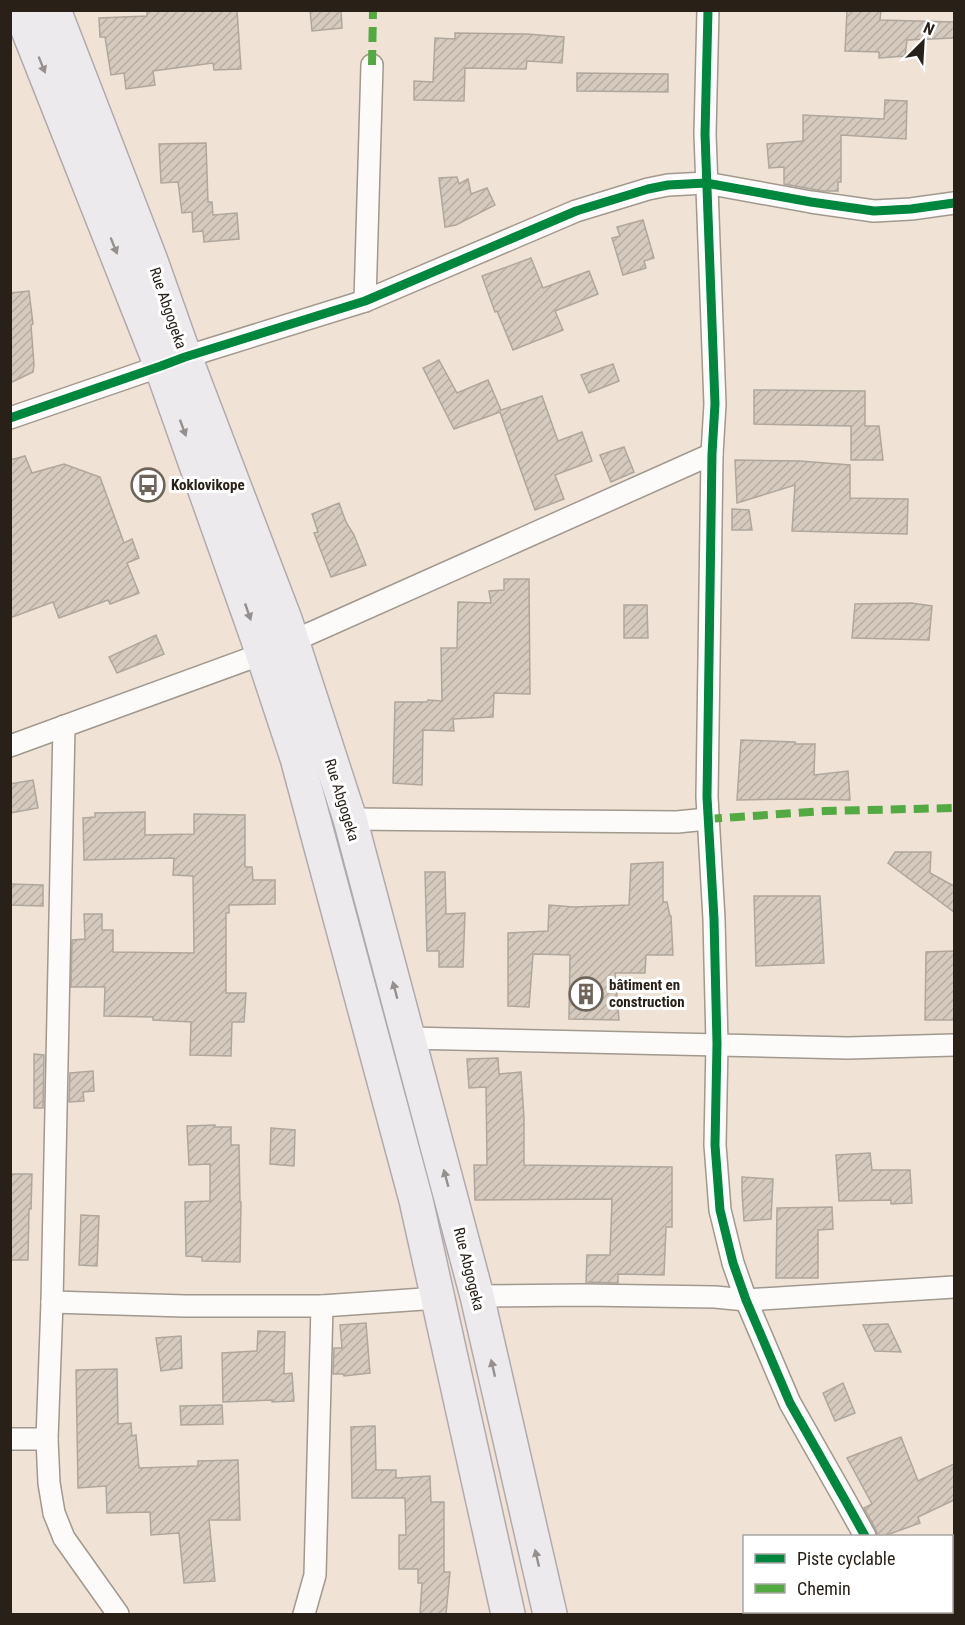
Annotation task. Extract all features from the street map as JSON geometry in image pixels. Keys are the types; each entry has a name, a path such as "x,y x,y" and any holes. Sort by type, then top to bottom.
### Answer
{"main road":[{"name":"Rue Abgogeka","path":"20,10 292,641 350,819 477,1296 550,1614"},
{"name":"Rue Abgogeka","path":"54,10 151,261 173,362 262,654 297,758 416,1200 508,1614"}],"street":[{"path":"708,10 705,105 706,183 715,404 712,454 707,819 714,919 717,1044 716,1145 720,1210 733,1263 746,1300 790,1403 864,1535"},
{"path":"365,301 372,64"},
{"path":"10,418 173,362 365,301 576,212 648,189 668,185 706,183 874,211 954,203"},
{"path":"292,641 712,454"},
{"path":"10,746 262,654"},
{"path":"64,726 47,1439 49,1483 54,1513 64,1538 118,1614"},
{"path":"350,819 677,822 707,819"},
{"path":"407,1038 848,1048 954,1045"},
{"path":"477,1296 584,1295 715,1297 746,1300 954,1287"},
{"path":"52,1302 185,1306 322,1306 438,1298"},
{"path":"304,1614 315,1575 322,1306"},
{"path":"10,1439 47,1439"}],"building":[{"path":"147,10 237,10 241,69 214,70 213,63 153,71 155,85 126,89 124,73 111,75 105,37 100,37 99,18 147,16"},
{"path":"310,10 341,10 342,28 312,31"},
{"path":"847,10 881,10 880,20 954,22 954,38 907,40 905,56 879,58 879,52 845,51"},
{"path":"455,33 564,37 562,63 527,61 526,69 465,68 464,101 414,100 414,81 433,82 435,38 455,39"},
{"path":"577,73 668,74 668,92 577,91"},
{"path":"885,100 907,101 906,139 841,135 841,182 838,182 838,191 823,191 784,184 784,167 769,168 767,144 803,141 803,115 884,119"},
{"path":"206,143 208,202 212,202 213,215 237,213 239,239 204,242 203,231 193,232 192,212 182,213 178,182 161,183 159,144"},
{"path":"457,177 459,184 468,179 471,194 487,188 495,205 456,225 445,227 439,178"},
{"path":"643,220 654,258 644,261 646,268 623,275 612,238 620,236 617,227"},
{"path":"531,258 543,288 589,271 598,294 555,311 563,330 513,350 497,311 495,312 482,276"},
{"path":"29,291 33,324 31,325 33,372 10,383 10,293"},
{"path":"439,360 457,393 488,380 501,410 542,396 558,441 582,432 592,461 555,475 564,499 535,510 500,412 454,429 423,368"},
{"path":"613,364 619,381 589,393 581,375"},
{"path":"754,390 865,391 865,426 879,426 883,460 851,460 851,426 754,424"},
{"path":"624,447 634,472 611,482 600,455"},
{"path":"25,456 32,473 64,464 100,477 124,543 132,539 139,558 127,563 139,593 110,604 108,600 59,618 53,602 10,618 10,460"},
{"path":"735,460 800,461 850,465 850,498 908,499 907,534 792,531 795,485 737,503"},
{"path":"339,503 366,565 331,577 314,533 318,532 312,514"},
{"path":"732,509 749,510 752,530 732,530"},
{"path":"504,579 529,579 530,694 494,693 493,717 453,719 454,731 423,730 422,785 393,783 395,702 442,701 441,648 457,648 458,602 491,603 489,591 504,590"},
{"path":"911,603 932,606 929,640 852,638 855,604"},
{"path":"624,605 647,605 648,638 624,638"},
{"path":"156,635 164,654 117,673 109,657"},
{"path":"741,740 815,744 814,775 848,771 850,800 737,800"},
{"path":"33,780 38,808 10,813 10,784"},
{"path":"145,812 145,835 194,834 194,814 245,815 245,867 252,867 253,880 275,880 275,904 229,905 229,913 226,913 226,993 246,993 244,1022 232,1022 231,1056 190,1055 191,1022 153,1020 153,1017 104,1016 105,987 71,987 72,940 85,939 84,914 102,914 102,930 113,930 113,952 194,953 193,876 173,875 174,858 84,860 83,818 95,817 95,813"},
{"path":"895,852 931,852 930,873 954,886 954,912 888,863"},
{"path":"663,862 663,902 667,902 671,916 673,955 646,955 645,973 615,973 619,1020 569,1019 570,955 533,954 529,1007 508,1006 508,933 548,931 549,905 574,907 629,905 631,864"},
{"path":"425,872 445,872 446,914 465,913 463,967 439,967 439,951 427,951"},
{"path":"10,884 43,885 43,906 10,905"},
{"path":"754,896 820,896 824,963 756,966"},
{"path":"954,951 954,1020 925,1020 926,952"},
{"path":"34,1054 44,1055 43,1108 34,1108"},
{"path":"498,1058 499,1074 521,1072 524,1165 672,1167 672,1227 666,1227 664,1275 618,1274 618,1283 586,1282 587,1255 610,1255 612,1199 475,1200 474,1165 487,1165 486,1087 469,1088 467,1059"},
{"path":"93,1071 94,1091 83,1092 84,1101 69,1102 70,1073"},
{"path":"215,1125 215,1127 231,1127 231,1145 239,1145 240,1262 202,1261 202,1257 186,1256 185,1202 210,1201 210,1164 189,1165 187,1126"},
{"path":"271,1128 295,1130 294,1166 270,1164"},
{"path":"870,1153 872,1170 910,1170 912,1203 891,1204 891,1200 839,1201 836,1155"},
{"path":"10,1174 32,1174 28,1260 10,1260"},
{"path":"742,1177 773,1179 771,1219 744,1221"},
{"path":"832,1207 833,1229 818,1230 818,1278 776,1278 777,1208"},
{"path":"81,1215 99,1216 97,1266 79,1265"},
{"path":"366,1323 370,1373 344,1376 333,1374 334,1348 342,1348 340,1325"},
{"path":"888,1324 901,1352 875,1351 863,1325"},
{"path":"258,1331 285,1332 284,1374 292,1373 294,1401 223,1402 222,1353 257,1351"},
{"path":"181,1336 182,1368 161,1371 156,1338"},
{"path":"117,1369 118,1424 131,1423 132,1436 136,1435 139,1468 198,1466 198,1461 238,1460 240,1520 209,1520 215,1581 184,1583 179,1533 151,1535 150,1512 107,1513 106,1486 78,1488 76,1370"},
{"path":"843,1383 855,1413 835,1421 823,1393"},
{"path":"222,1405 223,1424 181,1425 180,1406"},
{"path":"375,1426 376,1470 396,1470 396,1478 430,1476 431,1502 444,1502 444,1572 450,1572 446,1614 420,1614 422,1583 418,1583 418,1569 399,1569 399,1535 406,1535 405,1498 352,1498 351,1427"},
{"path":"901,1437 918,1481 954,1464 954,1500 918,1517 920,1523 887,1535 878,1535 864,1508 872,1504 847,1458"}],"marked path":[{"path":"372,65 373,10"},
{"path":"707,819 825,811 954,808"}],"cycle path":[{"path":"708,10 705,134 715,404 712,454 707,797 714,919 717,1044 715,1145 720,1210 733,1263 746,1300 790,1403 864,1535"},
{"path":"10,418 185,357 365,301 576,211 648,189 668,185 706,183 874,211 954,203"}],"place":[{"name":"Koklovikope","path":"148,485"},
{"name":"bâtiment en construction","path":"586,994"}]}
